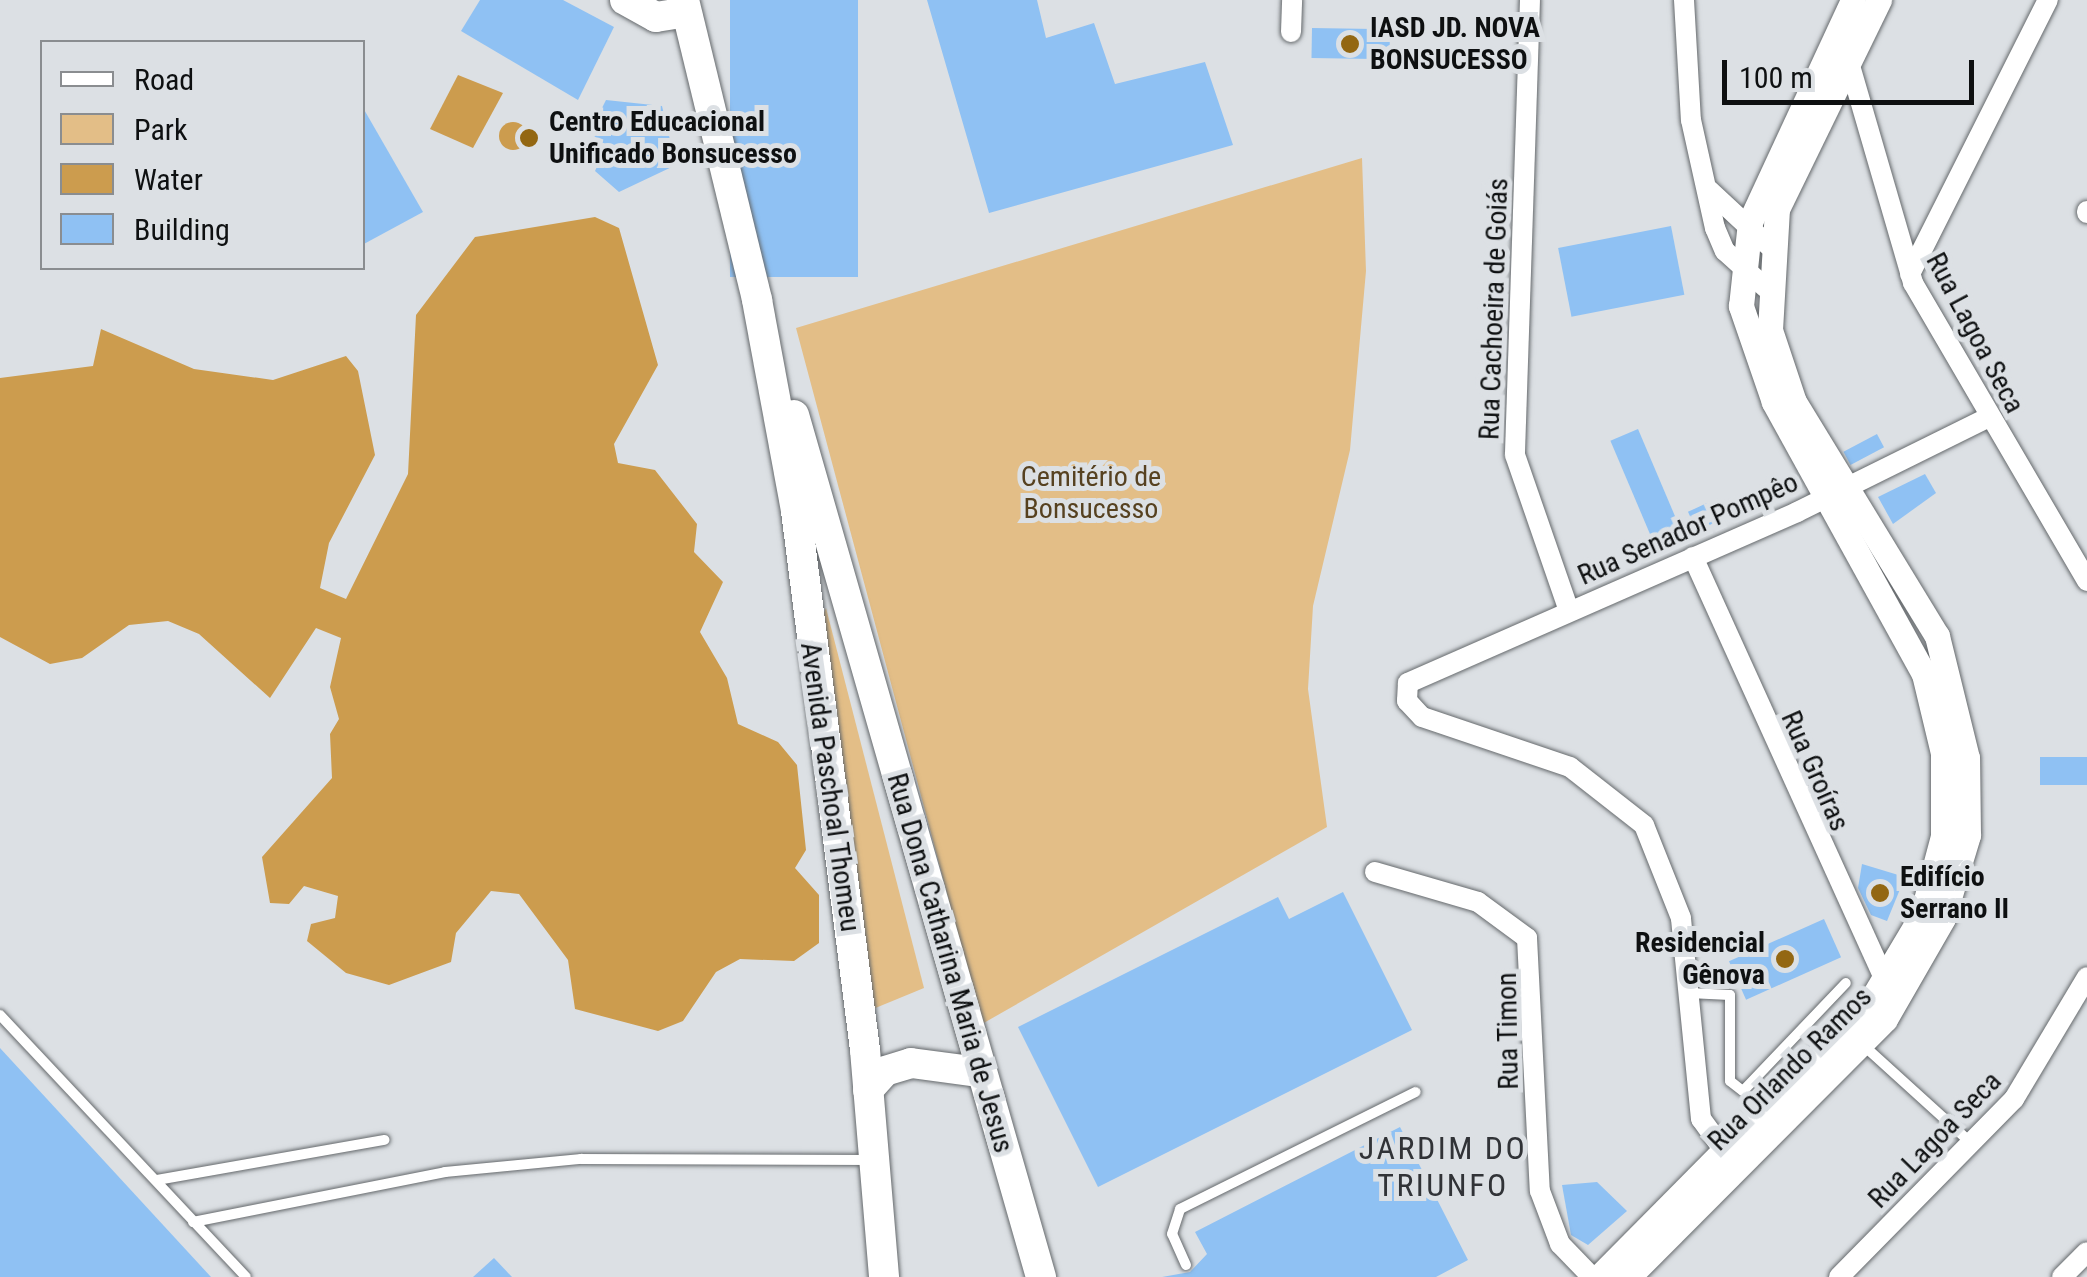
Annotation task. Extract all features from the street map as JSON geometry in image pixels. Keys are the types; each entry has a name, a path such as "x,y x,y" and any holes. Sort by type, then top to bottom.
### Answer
{"main road":[{"path":"625,0 656,17 682,4"},
{"name":"Avenida Paschoal Thomeu","path":"682,4 757,300 863,649"},
{"name":"Avenida Paschoal Thomeu","path":"757,300 786,458 868,1090 884,1277"},
{"path":"786,458 863,649"},
{"name":"Rua Dona Catharina Maria de Jesus","path":"863,649 979,1072 1040,1277"},
{"path":"868,1090 885,1071 910,1063 979,1072"}],"street":[{"path":"1291,32 1292,0"},
{"name":"Rua Cachoeira de Goiás","path":"1530,0 1516,455 1570,610"},
{"path":"1684,0 1702,180 1738,266 1750,342 1837,493"},
{"path":"1837,493 1782,376 1766,288 1777,209 1841,49 1853,0"},
{"path":"1738,266 1747,230 1841,49 1879,0"},
{"path":"1910,274 2048,0"},
{"name":"Rua Lagoa Seca","path":"1841,49 1910,274 1987,418 2085,569"},
{"path":"1702,180 1747,230 1769,246"},
{"path":"1738,266 1766,288"},
{"name":"Rua Senador Pompêo","path":"1689,994 1668,870 1632,811 1570,767 1422,717 1407,702 1408,682 1837,493 1987,418"},
{"name":"Rua Orlando Ramos","path":"1628,1277 1862,1043 1891,992 1929,895 1946,812 1943,753 1911,642 1837,493"},
{"name":"Rua Groíras","path":"1693,557 1891,992"},
{"name":"Rua Timon","path":"1375,872 1478,902 1526,938 1540,1191 1560,1244 1596,1277"},
{"name":"Rua Lagoa Seca","path":"1838,1277 1974,1146 2046,1058 2087,977"},
{"name":"Rua Orlando Ramos","path":"1596,1277 1723,1148 1891,992"},
{"path":"1689,994 1701,1119 1723,1148"},
{"path":"2062,1277 2087,1252"}],"lane":[{"path":"1689,994 1730,995 1730,1081 1742,1091 1846,983"},
{"path":"0,1015 246,1277"},
{"path":"1862,1043 1974,1146"},
{"path":"1186,1265 1171,1221 1180,1209 1416,1092"},
{"path":"157,1180 386,1140"},
{"path":"194,1222 445,1172 581,1159 874,1160"}],"green space":[{"name":"Cemitério de Bonsucesso","path":"1362,158 1366,271 1350,450 1313,606 1308,689 1327,827 982,1024 796,328"},
{"path":"826,608 924,988 873,1009 817,629"}],"water":[{"path":"458,75 503,93 473,148 430,129"},
{"path":"513,122 523,126 527,136 523,146 513,150 503,146 499,136 503,126"},
{"path":"595,217 619,228 658,365 614,444 618,463 655,470 697,524 694,552 723,582 700,632 727,678 738,724 778,742 797,765 806,850 795,868 819,895 819,943 794,961 740,959 716,972 683,1021 658,1031 575,1009 568,960 519,894 491,891 456,933 451,962 389,985 346,973 307,941 311,924 335,918 338,896 304,886 289,904 270,903 262,857 332,778 330,734 339,719 330,687 341,638 316,628 270,698 199,634 168,621 129,625 82,658 50,664 0,637 0,378 93,366 101,329 194,369 273,380 346,356 358,371 375,455 329,543 320,588 346,599 408,474 416,315 475,237"}],"building":[{"path":"480,0 563,0 614,27 578,100 461,31"},
{"path":"730,0 858,0 858,277 730,277"},
{"path":"927,0 1037,0 1046,38 1094,23 1115,84 1205,62 1233,145 989,213"},
{"name":"IASD JD. NOVA BONSUCESSO","path":"1312,28 1390,29 1389,59 1311,58"},
{"path":"606,100 662,106 676,165 619,192 595,171 606,147 590,132"},
{"path":"365,111 423,212 365,243"},
{"path":"1671,226 1684,295 1571,317 1558,248"},
{"path":"1638,429 1679,525 1651,536 1610,441"},
{"path":"1877,434 1884,447 1850,465 1843,452"},
{"path":"1925,474 1936,493 1893,524 1878,497"},
{"path":"1707,503 1716,522 1697,531 1688,512"},
{"path":"2040,757 2087,757 2087,785 2040,785"},
{"name":"Edifício Serrano II","path":"1862,864 1905,877 1887,921 1871,915 1858,888"},
{"path":"1343,892 1412,1030 1098,1187 1018,1027 1278,897 1289,919"},
{"name":"Residencial Gênova","path":"1824,919 1841,957 1746,1000 1729,961"},
{"path":"0,1048 211,1277 0,1277"},
{"path":"1400,1127 1468,1260 1436,1277 1162,1277 1190,1272 1207,1254 1195,1232"},
{"path":"1597,1182 1627,1211 1588,1245 1571,1235 1562,1185"},
{"path":"494,1258 512,1277 473,1277"}],"place":[{"name":"IASD JD. NOVA BONSUCESSO","path":"1350,44"},
{"name":"Centro Educacional Unificado Bonsucesso","path":"529,138"},
{"name":"Edifício Serrano II","path":"1880,893"},
{"name":"Residencial Gênova","path":"1785,959"}],"district":[{"name":"JARDIM DO TRIUNFO","path":"1443,1168"}]}
